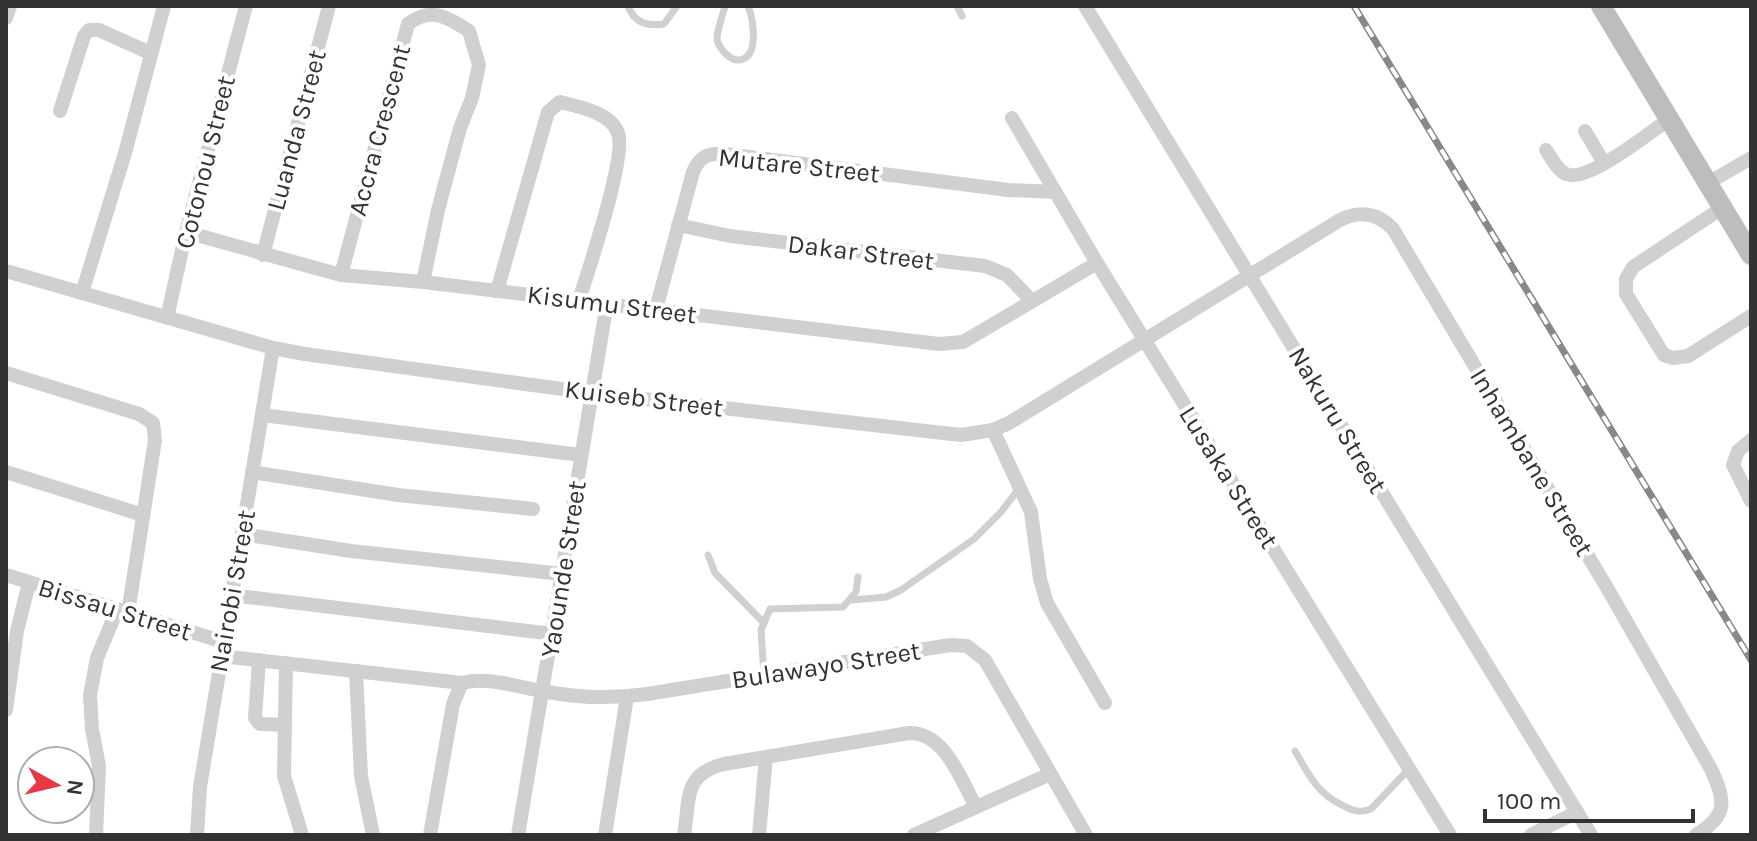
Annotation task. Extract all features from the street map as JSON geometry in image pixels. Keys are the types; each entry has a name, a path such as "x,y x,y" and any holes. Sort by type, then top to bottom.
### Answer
{"street":[{"path":"6,18 10,6"},
{"path":"82,293 125,153 164,6"},
{"name":"Cotonou Street","path":"167,318 186,232 246,6"},
{"name":"Luanda Street","path":"263,255 329,6"},
{"name":"Nakuru Street","path":"1085,6 1591,835"},
{"path":"1601,6 1751,255"},
{"name":"Accra Crescent","path":"341,275 408,24 419,15 433,14 453,20 469,31 479,65 438,210 423,282"},
{"path":"60,111 84,36 89,30 99,30 150,53"},
{"path":"497,291 548,112 560,102 603,116 615,128 620,147 605,214 579,300"},
{"name":"Lusaka Street","path":"1012,118 1097,263 1450,835"},
{"path":"1546,150 1560,170 1571,176 1585,173 1670,119"},
{"path":"1585,131 1604,163"},
{"name":"Mutare Street","path":"656,309 696,164 707,155 716,153 1008,190 1055,192"},
{"path":"1708,183 1751,158"},
{"path":"1722,208 1633,267 1626,279 1626,294 1658,350 1673,358 1688,356 1751,316"},
{"name":"Inhambane Street","path":"1251,276 1348,216 1373,215 1393,229 1711,769 1722,795 1720,816 1713,825 1696,835"},
{"name":"Dakar Street","path":"678,225 730,236 985,266 1007,275 1032,301"},
{"name":"Kisumu Street","path":"186,232 341,275 951,344 963,342 1097,263"},
{"name":"Kuiseb Street","path":"6,271 273,348 591,393 945,434 976,434 993,430 1251,276"},
{"name":"Yaounde Street","path":"518,835 607,303"},
{"name":"Nairobi Street","path":"197,835 200,787 273,348"},
{"path":"6,373 139,414 153,423 155,440 123,612 97,658 90,695 99,766 96,835"},
{"path":"262,415 581,455"},
{"path":"993,430 1031,512 1040,579 1047,603 1105,703"},
{"path":"1751,440 1738,451 1733,465 1751,501"},
{"path":"6,472 143,515"},
{"path":"252,472 398,495 533,509"},
{"path":"242,534 351,551 562,574"},
{"name":"Bissau Street","path":"6,575 259,660 356,671"},
{"path":"6,710 17,631 29,583"},
{"path":"231,595 553,634"},
{"name":"Bulawayo Street","path":"356,671 462,683 481,681 589,698 627,697 950,645 967,646 985,660 1086,835"},
{"path":"259,660 255,718 260,724 284,725"},
{"path":"286,663 284,776 302,835"},
{"path":"356,671 361,776 373,835"},
{"path":"430,835 453,704 462,683"},
{"path":"605,835 627,697"},
{"path":"684,835 691,787 699,773 724,764 918,733 936,741 976,807"},
{"path":"759,835 766,757"},
{"path":"914,835 1050,774"},
{"path":"1531,835 1577,812"}],"lane":[{"path":"628,6 633,17 656,25 664,24 677,6"},
{"path":"725,6 717,38 722,51 736,59 743,59 749,54 753,41 748,6"},
{"path":"957,6 962,16"},
{"path":"852,600 886,597 901,590 974,539 1021,486"},
{"path":"708,555 715,573 763,622"},
{"path":"764,675 761,630 770,609 843,607 856,592 858,577"},
{"path":"1295,751 1316,788 1354,811 1371,809 1409,769"}],"railway":[{"path":"1354,6 1751,660"}]}
